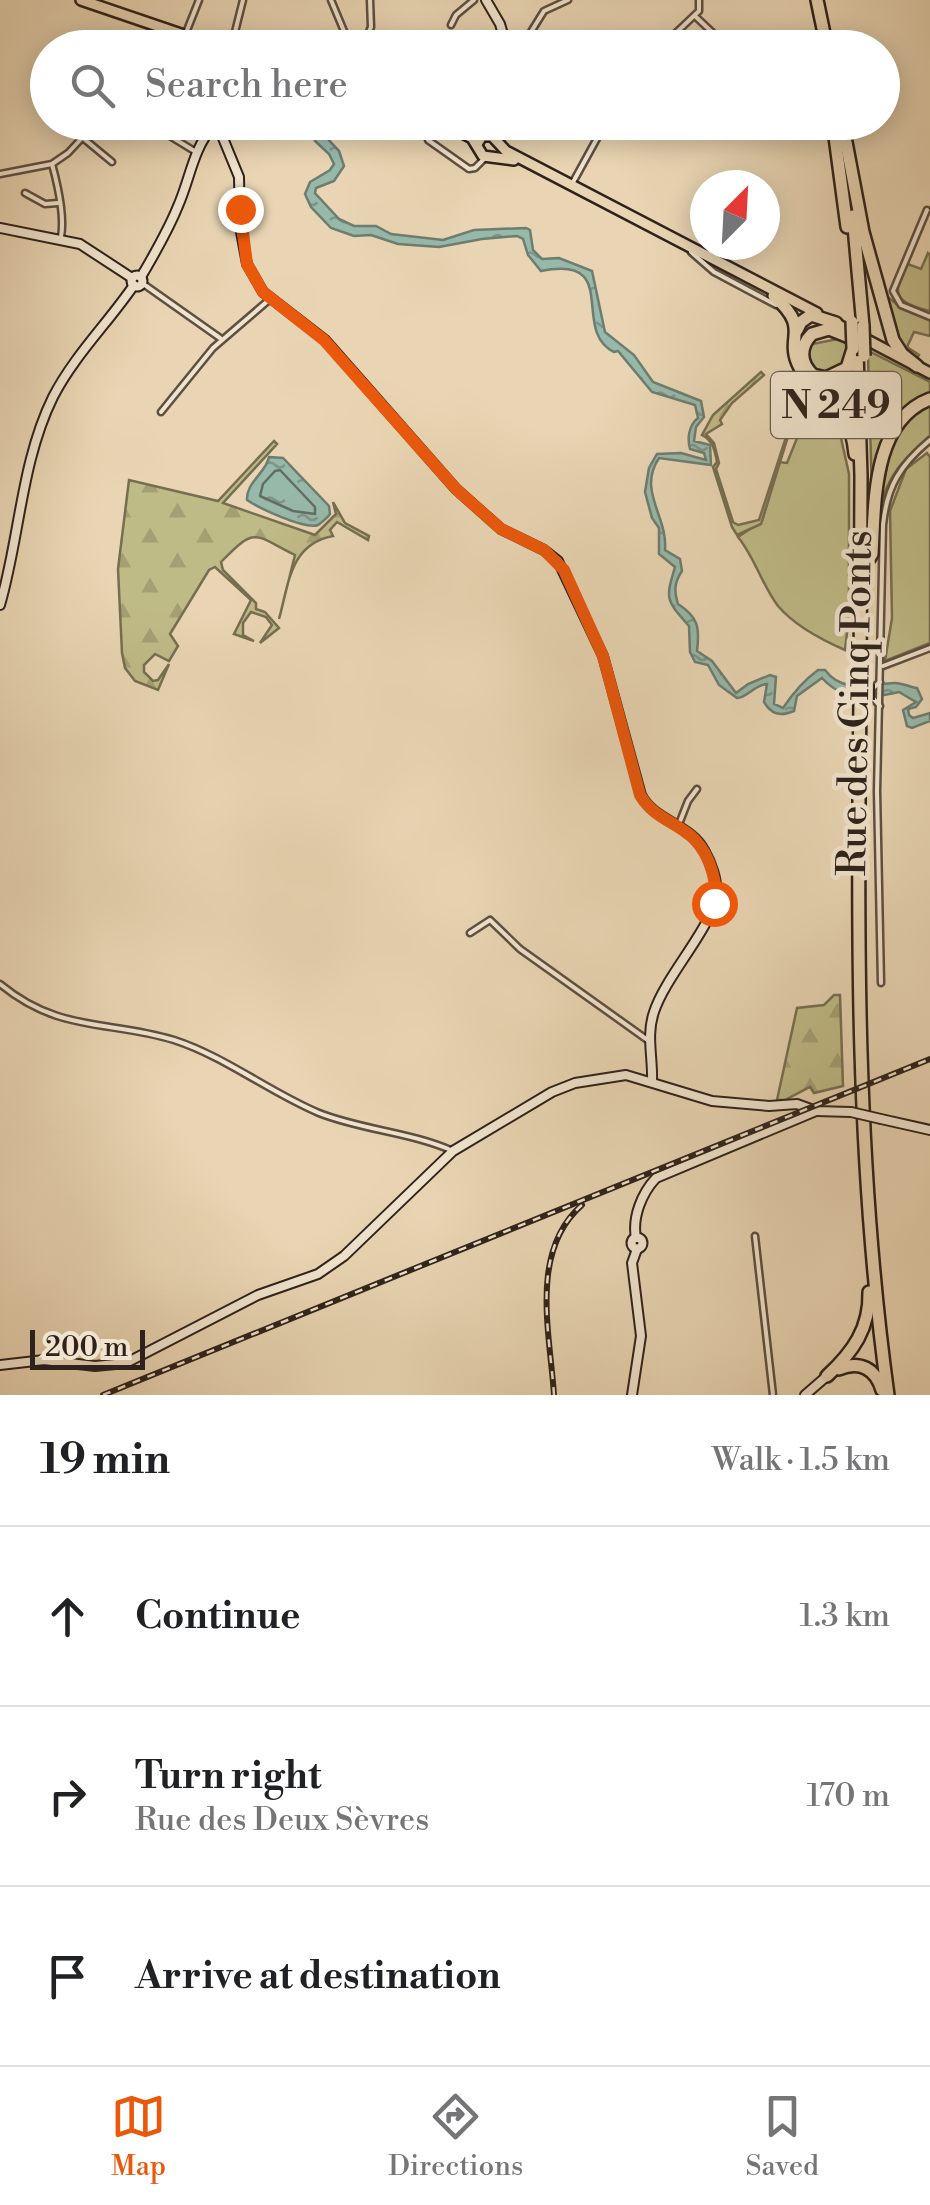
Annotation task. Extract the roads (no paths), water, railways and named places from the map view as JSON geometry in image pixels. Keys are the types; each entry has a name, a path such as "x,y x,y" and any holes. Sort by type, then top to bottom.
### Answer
{"highway":[{"path":"814,0 820,30"},
{"name":"N 249","path":"838,140 857,324"},
{"name":"N 249","path":"842,140 857,324 866,1080 889,1395"},
{"name":"N 249","path":"844,140 863,232 893,340 917,366"},
{"name":"N 249","path":"776,301 790,310 797,330 800,368 834,402 850,431 862,532"},
{"name":"N 249","path":"797,330 811,315 836,323"},
{"name":"N 249","path":"829,329 856,348 844,371 826,378 814,375 802,359 805,341 816,332 829,329"},
{"name":"N 249","path":"827,1376 852,1350 866,1322 870,1298 858,1009 868,559 856,348"},
{"name":"N 249","path":"868,559 872,554 878,481 892,436 906,414 930,399"},
{"name":"N 249","path":"869,1233 889,1395"},
{"path":"827,1376 843,1367 860,1365 877,1376 889,1395"}],"main road":[{"path":"80,0 171,30"},
{"path":"474,140 753,280 930,376"},
{"path":"476,140 486,147"},
{"path":"686,247 776,301 811,315 856,348 930,376"},
{"path":"712,266 753,280"}],"street":[{"path":"236,30 243,0"},
{"path":"331,0 344,30"},
{"path":"369,30 370,0"},
{"path":"451,25 456,14 474,0"},
{"path":"486,0 502,30"},
{"path":"532,30 544,11 568,0"},
{"path":"679,30 701,8 699,0"},
{"path":"188,30 198,1"},
{"path":"694,15 710,30"},
{"path":"0,174 52,164 80,140"},
{"path":"84,140 112,162"},
{"path":"176,140 196,152"},
{"path":"0,605 34,448 53,399 73,365 138,281 170,226 196,152 205,140"},
{"path":"223,140 239,177 240,227 255,282 270,299 324,340 456,489 501,529 558,561 603,656 640,795 652,810 679,824 704,850 716,894 711,911 652,1017 652,1081"},
{"path":"428,140 469,169 488,140"},
{"path":"571,186 597,140"},
{"path":"52,164 60,194 62,239"},
{"path":"25,193 45,204 58,202"},
{"path":"926,210 892,291 902,305 930,317"},
{"path":"0,228 86,247 221,340"},
{"path":"670,239 712,266"},
{"path":"161,412 221,340 270,299"},
{"name":"Rue des Cinq Ponts","path":"881,983 877,791 886,498 904,464 930,440"},
{"path":"882,666 930,648"},
{"path":"880,708 863,693 881,679"},
{"path":"679,824 688,800 698,789"},
{"path":"470,933 490,920 520,949 649,1041"},
{"path":"0,984 24,1001 76,1023 157,1036 192,1047 323,1114 453,1150"},
{"path":"0,1365 44,1360 95,1366 126,1362 258,1295 318,1274 344,1256 453,1150 562,1087 613,1076 652,1081 712,1102 797,1104 816,1112"},
{"path":"632,1395 640,1336 632,1263 643,1242 636,1238 635,1219 656,1178 816,1112 851,1112 930,1130"},
{"path":"755,1236 772,1395"},
{"path":"806,1395 827,1376"}],"water":[{"path":"329,140 339,151 344,166 334,181 316,188 315,193 339,219 354,226 376,226 391,234 443,240 474,230 530,230 533,250 542,259 559,258 592,271 605,332 634,355 653,382 701,401 704,417 696,427 694,441 710,445 711,465 659,458 653,470 652,493 665,550 680,559 682,571 676,595 678,604 696,623 697,651 712,661 736,693 770,675 776,677 774,704 783,708 808,678 825,670 847,685 896,683 917,688 922,699 916,707 908,709 909,715 913,718 930,713 930,721 912,728 907,726 903,710 916,702 899,692 858,697 839,691 822,678 797,696 794,711 784,714 776,713 764,702 767,684 737,698 719,685 708,665 695,662 690,652 689,626 670,599 675,567 659,554 659,528 645,492 649,468 657,454 681,453 706,460 704,453 690,449 689,445 691,428 698,418 695,405 652,392 618,351 602,342 595,328 588,284 580,274 566,269 541,271 528,255 523,239 517,236 439,247 398,244 331,228 311,207 305,194 310,182 334,164 315,141"},
{"path":"269,457 283,458 329,506 330,514 319,524 293,521 247,500"}],"railway":[{"path":"103,1395 930,1059"},
{"path":"554,1395 547,1320 549,1269 565,1224 582,1205"}]}
